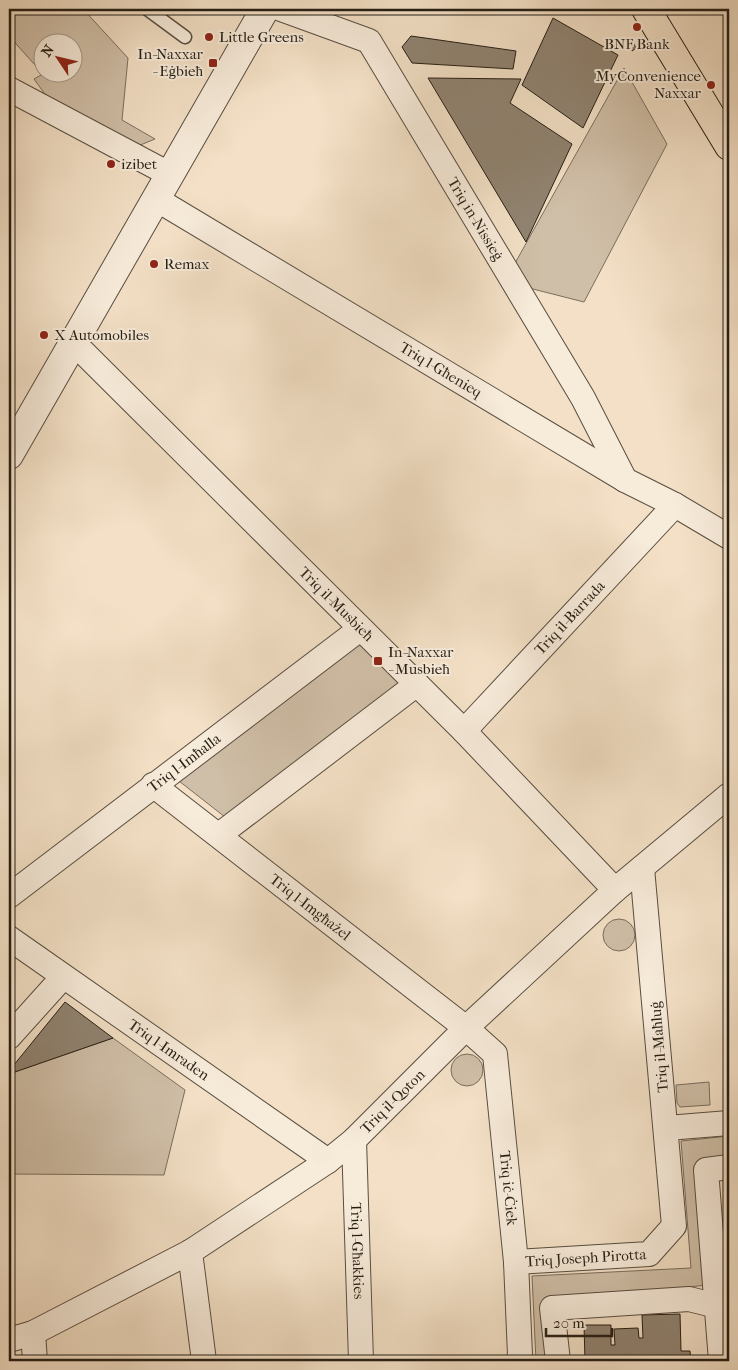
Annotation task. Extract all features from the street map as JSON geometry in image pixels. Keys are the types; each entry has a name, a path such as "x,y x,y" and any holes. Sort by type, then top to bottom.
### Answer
{"main road":[{"path":"646,9 729,146"}],"street":[{"path":"9,455 169,174 266,9"},
{"name":"Triq in-Nissieġ","path":"281,9 370,41 583,398 625,480"},
{"path":"9,89 169,174"},
{"name":"Triq l-Għenieq","path":"156,198 625,480 675,505 729,537"},
{"name":"Triq il-Musbieħ","path":"74,343 464,731 615,890"},
{"name":"Triq il-Barrada","path":"464,731 675,505"},
{"name":"Triq l-Imħalla","path":"9,896 360,629"},
{"path":"219,834 417,684"},
{"name":"Triq l-Imgħażel","path":"153,786 219,834 466,1028"},
{"name":"Triq il-Qoton","path":"9,1340 33,1333 190,1252 328,1161 354,1140 466,1028 615,890 729,795"},
{"name":"Triq il-Maħluġ","path":"642,868 674,1226"},
{"name":"Triq l-Imraden","path":"9,938 328,1161"},
{"path":"9,1037 63,977"},
{"name":"Triq iċ-Ċiek","path":"466,1028 495,1054 516,1262 520,1355 518,1361"},
{"path":"666,1128 729,1123"},
{"name":"Triq l-Għakkies","path":"354,1140 361,1361"},
{"path":"720,1361 723,1305 706,1170 729,1167"},
{"name":"Triq Joseph Pirotta","path":"516,1262 649,1254 674,1226"},
{"path":"190,1252 204,1361"},
{"path":"558,1361 552,1308 689,1299 723,1305"},
{"path":"33,1333 35,1361"}],"lane":[{"path":"147,9 185,37"}],"shaded area":[{"path":"9,9 83,9 128,58 122,120 155,139 138,146 47,97 36,82 82,82 82,32 32,32 32,62 9,36"},
{"path":"624,68 667,144 584,302 529,288 514,265"},
{"path":"361,640 404,680 225,817 179,781"},
{"path":"619,919 630,924 635,935 630,946 619,951 608,946 603,935 608,924"},
{"path":"113,1038 185,1090 164,1175 9,1174 9,1074"},
{"path":"467,1054 478,1059 483,1070 478,1081 467,1086 456,1081 451,1070 456,1059"},
{"path":"709,1082 710,1105 680,1107 677,1103 676,1085"},
{"path":"729,1136 729,1158 700,1160 707,1285 547,1302 549,1361 536,1361 532,1276 691,1268 681,1141"}],"building":[{"path":"553,18 618,55 583,128 522,85"},
{"path":"411,36 516,51 513,69 412,63 402,47"},
{"path":"631,39 636,48 632,51 626,42"},
{"path":"428,78 521,79 510,103 572,144 526,242"},
{"path":"65,1002 113,1038 9,1074 9,1071"},
{"path":"680,1314 681,1351 690,1351 691,1361 585,1361 584,1325 611,1325 611,1345 615,1345 614,1329 638,1328 639,1338 643,1338 642,1315"}],"place":[{"name":"BNF Bank","path":"637,27"},
{"name":"Little Greens","path":"209,37"},
{"name":"In-Naxxar - Eġbieħ","path":"213,63"},
{"name":"MyConvenience Naxxar","path":"711,85"},
{"name":"izibet","path":"111,164"},
{"name":"Remax","path":"154,264"},
{"name":"X Automobiles","path":"44,335"},
{"name":"In-Naxxar - Musbieħ","path":"378,661"}]}
